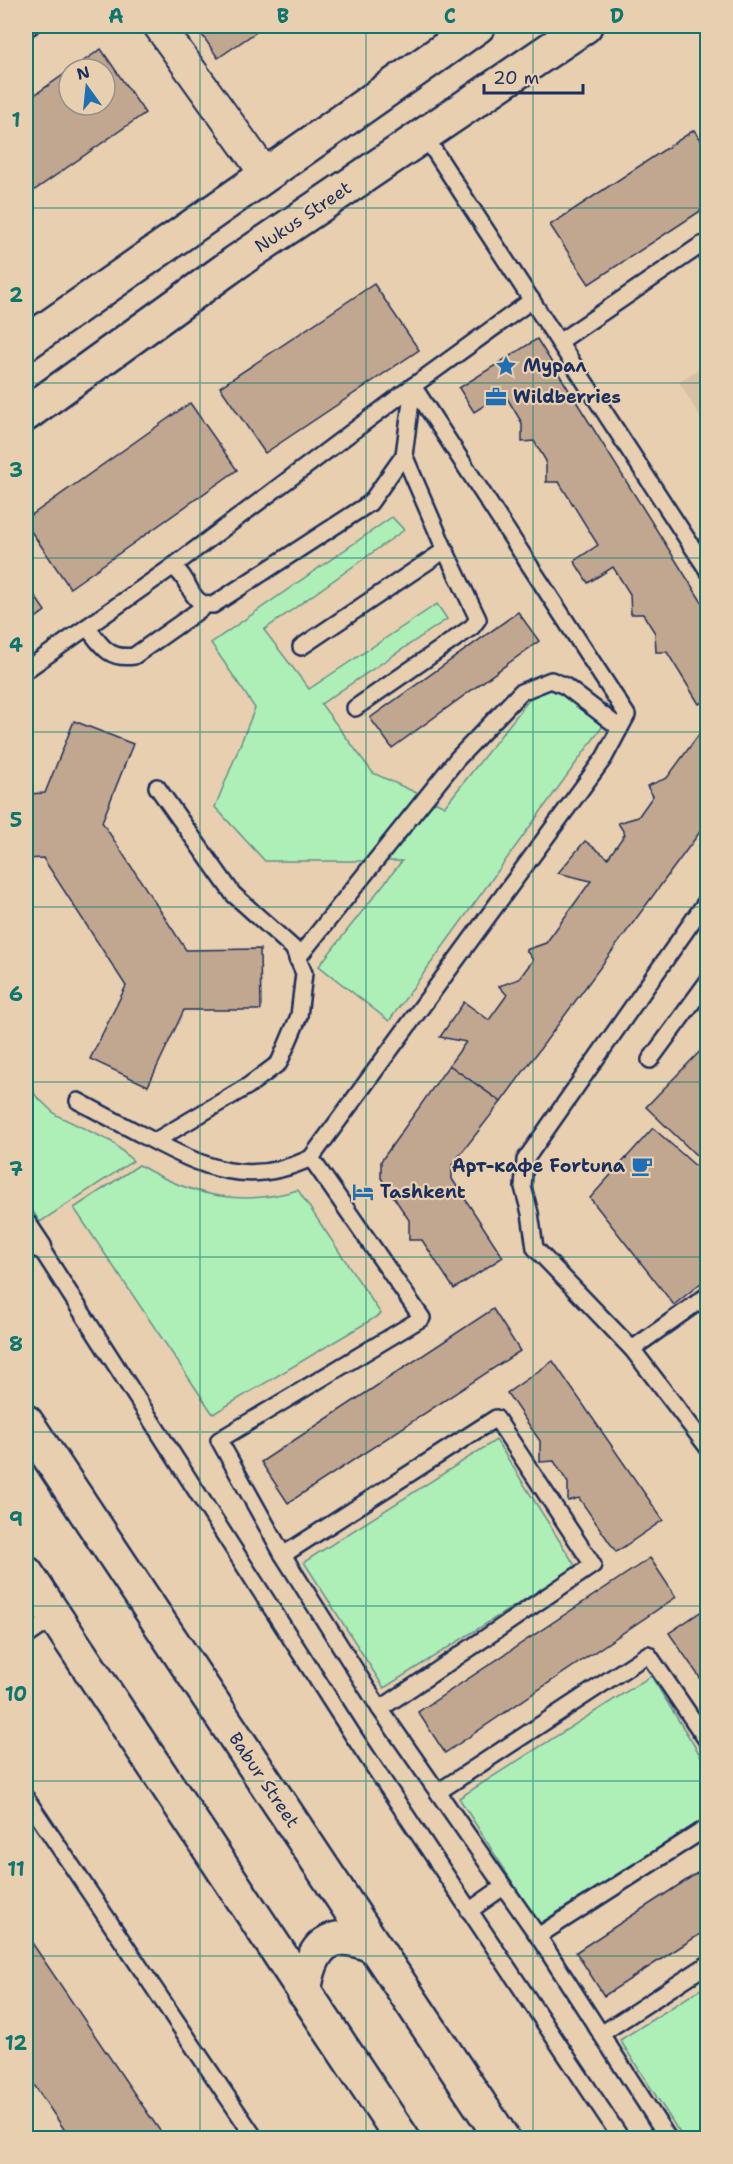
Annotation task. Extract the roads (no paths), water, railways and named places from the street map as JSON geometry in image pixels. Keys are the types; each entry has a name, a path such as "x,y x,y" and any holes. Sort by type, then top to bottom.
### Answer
{"main road":[{"path":"26,344 478,26"},
{"name":"Nukus Street","path":"26,414 235,263 585,26"},
{"name":"Babur Street","path":"26,1422 502,2139"},
{"path":"26,1573 402,2139"},
{"path":"304,1992 311,1961 317,1950 327,1943 350,1939 375,1947"}],"street":[{"path":"159,26 266,175"},
{"path":"26,1226 40,1247"}],"lane":[{"path":"26,29 31,26"},
{"path":"424,135 708,571"},
{"path":"559,342 701,245 708,243"},
{"path":"26,670 172,567 413,386 532,300"},
{"path":"87,627 107,652 122,658 134,656 205,606 213,605 370,503 404,455 413,386"},
{"path":"78,1101 194,1162 217,1169 243,1173 270,1171 292,1167 311,1158 604,758 627,716 413,386"},
{"path":"355,708 472,627 478,619 404,455"},
{"path":"302,647 445,550"},
{"path":"172,567 180,571 196,601 205,606"},
{"path":"297,959 457,759 521,692 550,680 565,687 620,728"},
{"path":"155,1141 248,1086 279,1064 299,1016 304,973 292,948 233,894 157,787"},
{"path":"708,899 525,1160 523,1187 530,1213 535,1248 632,1349 708,1448"},
{"path":"650,1060 708,981"},
{"path":"311,1158 422,1318 219,1440 283,1555 380,1709 538,1936 668,2139"},
{"path":"40,1247 347,1727 621,2139"},
{"path":"632,1349 708,1295"},
{"path":"283,1555 496,1418 593,1565 380,1709"},
{"path":"26,1637 55,1617"},
{"path":"438,1792 648,1654 708,1742"},
{"path":"26,1798 255,2139"},
{"path":"538,1936 708,1827"},
{"path":"469,1911 503,1887"},
{"path":"600,2034 708,1964"}],"place":[{"name":"Мурал","path":"506,366"},
{"name":"Wildberries","path":"496,397"},
{"name":"Арт-кафе Fortuna","path":"642,1166"},
{"name":"Tashkent","path":"363,1192"}]}
